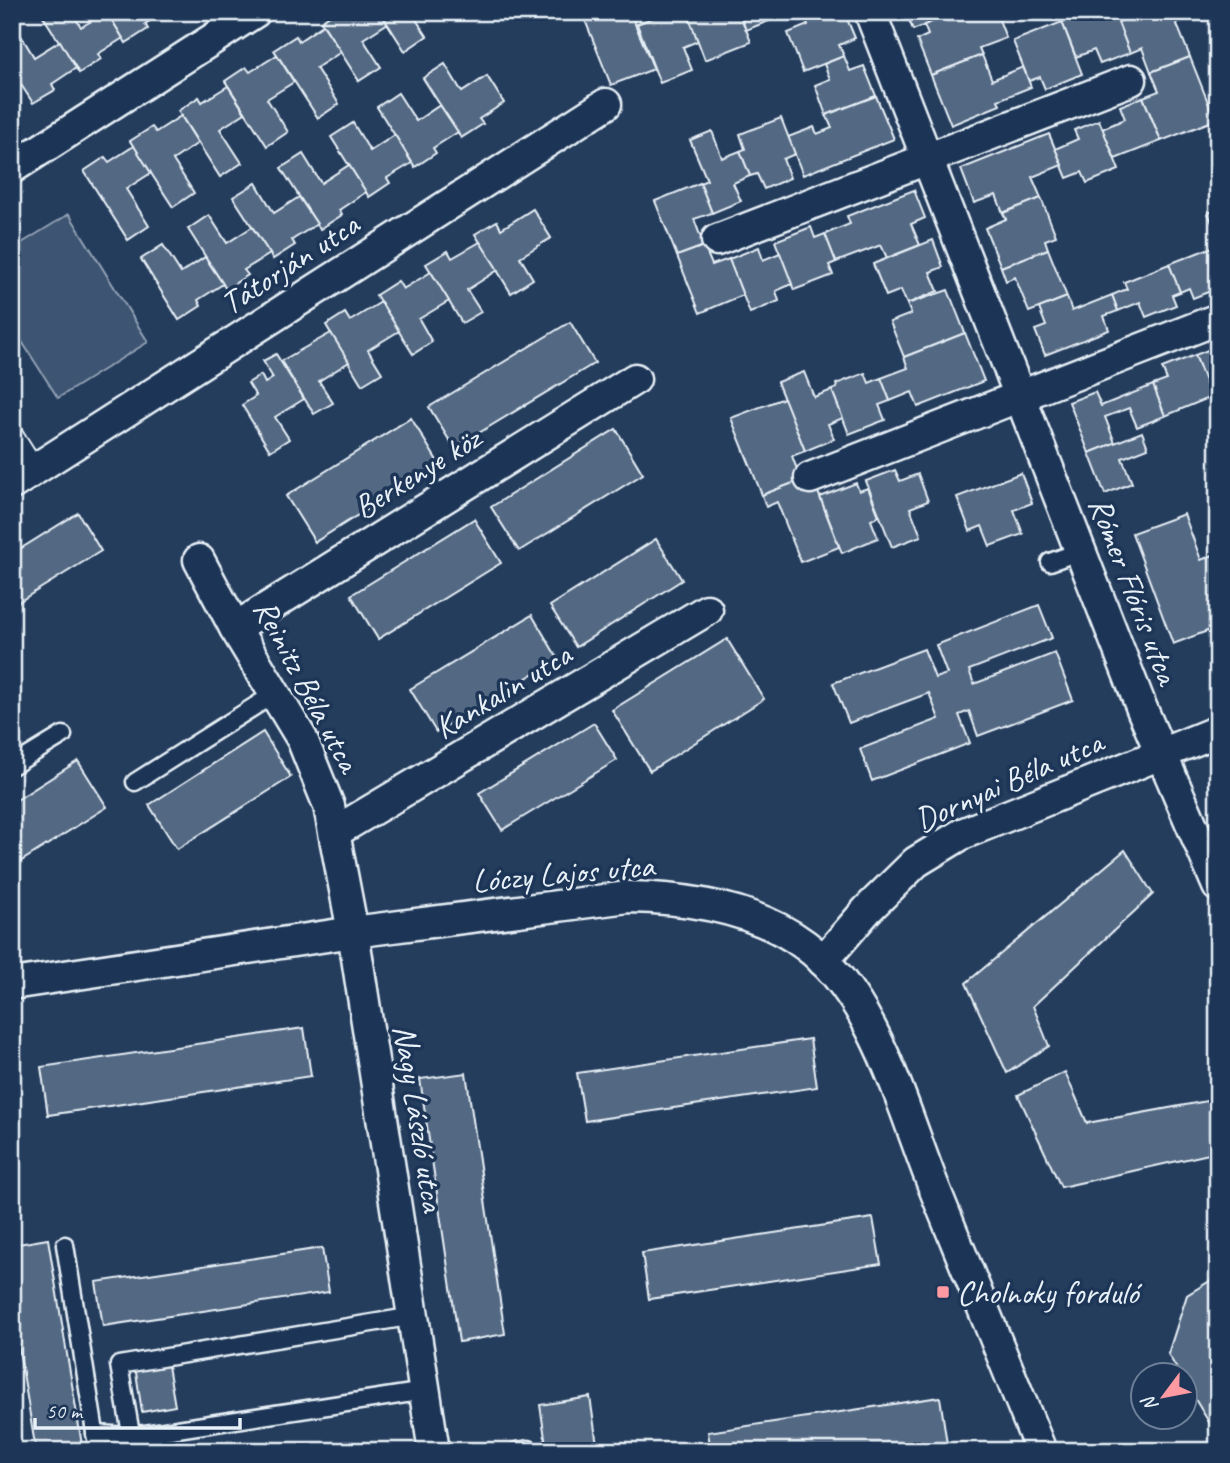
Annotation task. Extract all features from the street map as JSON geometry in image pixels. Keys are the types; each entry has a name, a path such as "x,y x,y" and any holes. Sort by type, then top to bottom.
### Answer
{"street":[{"path":"12,169 255,12"},
{"name":"Rómer Flóris utca","path":"870,12 1161,753 1218,886"},
{"path":"717,240 1130,79"},
{"name":"Tátorján utca","path":"24,477 606,104"},
{"path":"810,478 1218,319"},
{"name":"Berkenye köz","path":"235,628 635,379"},
{"name":"Reinitz Béla utca","path":"199,560 235,628 302,739 320,776 335,832 353,932"},
{"name":"Kankalin utca","path":"335,832 707,610"},
{"name":"Dornyai Béla utca","path":"823,961 867,911 916,862 962,834 1218,731"},
{"name":"Lóczy Lajos utca","path":"12,984 353,932 628,897 664,897 735,911 763,922 804,944 823,961 853,996 883,1053 909,1126 1041,1451"},
{"name":"Nagy László utca","path":"353,932 434,1451"}],"lane":[{"path":"12,431 24,477"},
{"path":"1050,562 1081,551"},
{"path":"135,782 274,694"},
{"path":"12,765 63,735"},
{"path":"65,1245 98,1451"},
{"path":"133,1443 119,1365 414,1316"},
{"path":"95,1434 133,1443 425,1391"}],"shaded area":[{"path":"69,214 148,342 58,398 12,326 12,249"}],"building":[{"path":"72,12 81,27 107,12 123,38 98,54 101,59 79,73 41,13"},
{"path":"107,12 164,12 145,24 148,29 126,43"},
{"path":"334,12 380,12 388,23 363,39 381,67 359,81 321,21"},
{"path":"380,12 411,12 427,36 405,51"},
{"path":"605,12 630,12 654,69 611,85 585,20"},
{"path":"667,12 687,12 698,41 683,47 692,70 660,83 637,24"},
{"path":"687,12 739,12 751,42 705,60"},
{"path":"739,12 791,12 746,30"},
{"path":"826,12 829,20 845,14 855,38 839,45 844,56 803,72 788,33 808,25 806,18"},
{"path":"906,12 957,12 913,30"},
{"path":"957,12 996,12 1006,38 979,48 982,55 931,75 917,40 928,35 924,25"},
{"path":"1085,12 1114,12 1130,53 1100,64 1094,50 1076,57 1062,22"},
{"path":"1143,12 1172,12 1190,57 1151,72 1142,48 1130,53 1118,22"},
{"path":"1062,22 1082,74 1045,89 1040,77 1029,81 1013,41"},
{"path":"323,25 341,52 316,68 339,104 318,118 274,50 296,36 299,41"},
{"path":"17,29 34,57 60,41 76,68 52,84 55,90 33,103 12,71 12,32"},
{"path":"277,55 294,82 267,99 288,132 267,146 225,81 246,67 250,72"},
{"path":"982,55 992,80 1023,67 1031,87 998,100 1000,105 951,125 931,75"},
{"path":"844,56 850,71 864,66 876,96 826,115 815,85 830,79 824,64"},
{"path":"1190,57 1215,120 1161,141 1143,97 1159,91 1151,72"},
{"path":"445,64 462,92 487,76 504,103 479,119 483,124 461,138 423,78"},
{"path":"228,86 245,113 220,129 242,163 220,177 178,111 199,97 202,102"},
{"path":"398,93 416,121 440,105 458,132 433,148 436,153 415,167 377,107"},
{"path":"876,96 894,139 803,175 788,137 814,127 817,134 832,128 826,115"},
{"path":"1143,97 1161,141 1115,159 1102,129 1125,119 1120,106"},
{"path":"181,116 198,143 173,160 194,193 173,207 130,141 152,127 156,132"},
{"path":"781,118 795,154 783,159 790,178 764,189 757,174 750,176 740,151 745,149 740,134"},
{"path":"1099,120 1119,170 1087,183 1082,172 1067,178 1055,149 1078,139 1074,130"},
{"path":"353,123 370,151 395,135 412,163 387,178 390,183 369,197 331,137"},
{"path":"712,131 722,158 740,151 750,176 733,183 741,201 712,213 700,183 707,180 690,140"},
{"path":"1049,134 1062,165 1032,177 1041,198 1003,213 996,195 974,203 961,169"},
{"path":"134,146 151,173 126,189 149,226 128,240 84,171 105,157 109,162"},
{"path":"303,154 321,183 349,165 366,192 339,210 342,215 320,229 281,168"},
{"path":"256,183 274,213 299,197 317,224 292,240 295,245 273,259 233,197"},
{"path":"700,183 712,213 694,219 704,246 677,256 655,201"},
{"path":"914,190 925,218 911,224 920,245 887,258 881,245 836,262 825,234 850,224 847,216"},
{"path":"1041,198 1056,236 1045,240 1048,249 1001,267 985,228 1006,219 1003,213"},
{"path":"533,209 551,238 520,257 533,279 511,293 475,234 497,221 501,229"},
{"path":"1218,209 1218,237 1208,213"},
{"path":"209,215 227,243 252,227 270,254 244,270 248,275 226,289 188,229"},
{"path":"811,227 815,238 825,234 836,262 829,265 833,275 794,290 775,241"},
{"path":"933,240 943,267 930,272 938,291 907,304 901,290 886,296 873,264"},
{"path":"480,242 498,270 467,290 481,312 462,323 426,264 448,251 452,258"},
{"path":"163,245 181,273 205,257 223,284 198,300 201,306 179,320 141,259"},
{"path":"704,246 712,265 729,259 743,295 700,313 677,256"},
{"path":"1215,246 1218,288 1193,298 1189,288 1180,292 1169,264"},
{"path":"759,247 763,260 780,253 792,284 776,291 779,301 750,313 729,259"},
{"path":"1048,249 1067,297 1029,312 1015,277 1006,281 1001,267"},
{"path":"1169,264 1180,292 1172,295 1176,305 1146,317 1140,302 1118,311 1112,295 1127,289 1124,282"},
{"path":"431,272 449,301 419,319 432,342 413,354 376,295 398,281 403,289"},
{"path":"948,290 965,333 904,357 890,322 911,314 907,304"},
{"path":"1112,295 1118,311 1104,316 1109,330 1045,355 1035,330 1046,326 1039,308 1067,297 1072,311"},
{"path":"381,302 399,331 368,350 382,373 362,385 326,325 345,313 350,321"},
{"path":"570,322 595,363 454,448 429,407"},
{"path":"331,333 349,362 319,381 333,403 314,414 281,361"},
{"path":"965,333 984,381 918,407 912,392 890,401 881,378 908,368 904,357"},
{"path":"1218,346 1218,395 1211,397 1195,355"},
{"path":"276,354 304,399 275,417 289,439 270,451 242,405 256,396 248,383 261,375 265,383 273,378 263,361"},
{"path":"1195,355 1211,397 1165,416 1153,385 1167,380 1162,368"},
{"path":"804,372 814,397 832,390 843,418 828,424 834,439 805,451 777,382"},
{"path":"865,373 869,383 881,378 890,401 879,405 885,420 849,434 832,390 837,388 836,384"},
{"path":"1153,385 1165,416 1137,427 1129,408 1105,417 1115,443 1089,453 1069,402 1095,392 1101,406"},
{"path":"784,398 805,451 792,456 801,480 762,495 731,418"},
{"path":"411,418 439,464 315,542 286,496"},
{"path":"616,429 643,474 519,551 491,507"},
{"path":"1142,432 1148,448 1122,458 1132,483 1105,494 1089,453"},
{"path":"895,470 900,481 918,474 928,501 910,508 921,536 892,547 866,481"},
{"path":"1021,473 1032,503 1014,510 1023,534 990,546 982,526 970,531 957,497"},
{"path":"801,480 815,484 839,547 801,562 777,502 766,507 762,495"},
{"path":"856,483 859,491 868,488 879,516 871,520 878,538 842,553 820,497"},
{"path":"78,513 101,551 12,606 12,554"},
{"path":"1184,514 1201,560 1218,553 1218,627 1173,644 1132,533"},
{"path":"474,519 501,563 378,639 351,595"},
{"path":"656,539 682,580 576,647 550,606"},
{"path":"1039,605 1052,638 969,670 974,684 1055,653 1073,700 978,736 969,711 959,715 970,743 872,781 860,749 939,719 929,693 849,723 833,683 924,649 935,678 947,674 936,645"},
{"path":"532,615 558,659 436,732 410,689"},
{"path":"727,639 764,699 650,771 612,710"},
{"path":"594,723 617,760 502,830 479,793"},
{"path":"263,732 291,777 177,849 149,805"},
{"path":"78,761 107,807 12,867 12,803"},
{"path":"1125,850 1153,894 1033,1006 1049,1046 1007,1073 966,983"},
{"path":"304,1028 311,1076 48,1115 41,1067"},
{"path":"810,1039 817,1087 585,1121 577,1073"},
{"path":"1065,1072 1087,1123 1218,1099 1218,1152 1061,1187 1018,1095"},
{"path":"466,1073 505,1334 459,1342 420,1079"},
{"path":"873,1218 881,1264 649,1299 642,1253"},
{"path":"48,1239 83,1451 36,1451 12,1310 12,1245"},
{"path":"322,1248 329,1292 103,1326 96,1282"},
{"path":"1218,1276 1218,1437 1198,1404 1198,1362 1173,1362 1168,1354 1187,1295"},
{"path":"167,1360 175,1406 142,1412 135,1366"},
{"path":"590,1397 598,1451 547,1451 540,1405"},
{"path":"940,1397 947,1444 905,1451 711,1451 708,1432"}],"place":[{"name":"Cholnoky forduló","path":"943,1292"}]}
